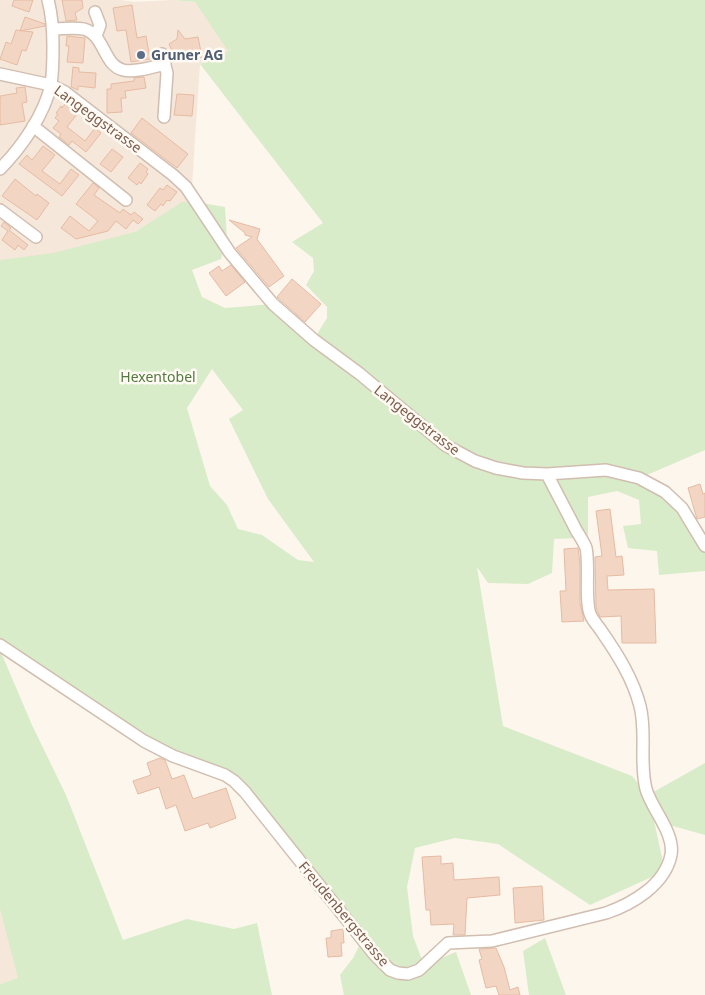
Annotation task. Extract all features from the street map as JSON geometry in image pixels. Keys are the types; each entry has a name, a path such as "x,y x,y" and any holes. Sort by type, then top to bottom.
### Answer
{"street":[{"path":"0,169 14,154 33,126 51,85 53,29 48,0"},
{"path":"95,12 100,25 96,36"},
{"path":"53,29 84,29 96,36 115,66 120,69 132,70 164,59 168,72 164,117"},
{"name":"Langeggstrasse","path":"0,74 51,85 65,92 172,174 186,187 230,253 273,304 314,340 360,374 445,445 460,455 496,468 523,473 547,474 606,470 639,478 665,492 682,508 705,546"},
{"path":"33,126 126,200"},
{"path":"0,210 36,237"},
{"name":"Freudenbergstrasse","path":"0,645 144,741 165,752 214,770 234,781 245,792 374,954 386,968 394,972 404,974 416,972 448,944 492,941 606,914 629,904 651,888 668,865 672,847 646,788 643,772 643,720 634,687 626,670 590,615 586,548 547,474"}],"shaded area":[{"path":"0,0 121,0 135,2 171,0 195,2 231,51 200,64 191,201 135,232 132,238 44,260 0,260"},
{"path":"0,905 22,977 0,984"}],"green space":[{"name":"Hexentobel","path":"171,0 705,0 705,450 640,478 665,492 705,546 705,571 659,575 657,551 628,548 623,526 641,524 639,500 617,491 588,497 588,535 580,538 554,539 552,573 528,584 488,583 477,567 503,726 632,776 648,795 705,763 705,835 662,823 649,798 665,871 590,905 498,844 455,838 415,848 407,887 413,936 424,965 456,952 471,995 344,995 340,975 353,958 359,946 377,962 400,973 239,786 165,752 0,645 0,260 53,253 135,232 182,202 196,202 225,207 227,239 221,259 192,270 202,297 225,308 273,304 314,339 327,318 327,307 306,285 314,271 313,258 292,242 323,223 200,64 236,48 228,51 195,2","holes":["212,369 243,410 229,419 268,499 314,562 298,560 262,535 238,529 227,505 210,486 187,408"]},
{"path":"0,650 32,725 66,795 123,940 187,919 234,929 257,923 272,995 0,995 0,984 18,978 0,909"},
{"path":"545,938 566,995 529,995 523,951"}],"building":[{"path":"14,0 33,0 29,12 12,6"},
{"path":"62,0 82,0 83,8 75,13 77,20 66,21"},
{"path":"132,5 137,38 146,36 150,59 131,62 126,30 117,31 113,8"},
{"path":"25,17 45,24 45,26 20,31"},
{"path":"16,30 33,32 26,51 22,50 17,65 0,59 6,42 11,44"},
{"path":"178,30 185,39 198,37 202,57 185,60 184,57 176,60 169,44 177,39"},
{"path":"67,36 85,38 83,63 67,62 69,46 66,46"},
{"path":"73,67 79,68 79,72 96,73 95,88 78,86 78,90 71,87"},
{"path":"144,77 146,88 125,91 126,98 121,98 122,112 107,113 107,89 111,89 111,84 134,81 134,78"},
{"path":"25,87 27,102 22,103 25,121 0,125 0,96 17,93 16,88"},
{"path":"177,94 194,95 192,116 174,115"},
{"path":"65,104 77,114 67,127 85,141 95,128 101,133 86,152 72,141 69,145 59,137 61,134 53,128 59,121 55,118 58,114 56,113"},
{"path":"142,118 188,154 177,168 131,133"},
{"path":"43,146 55,155 42,171 60,184 71,169 79,175 62,196 19,164 27,155 32,160"},
{"path":"112,149 123,157 111,172 100,164"},
{"path":"140,163 148,169 146,172 148,174 141,184 139,182 137,185 128,178"},
{"path":"15,179 36,196 37,194 49,203 37,220 2,196"},
{"path":"93,183 99,188 94,195 120,213 123,209 131,215 134,212 143,219 138,224 133,220 126,229 116,221 108,231 76,239 61,228 70,216 89,231 98,221 76,204"},
{"path":"167,185 177,192 170,201 167,200 163,206 161,204 155,211 147,205 160,188 163,190"},
{"path":"229,220 260,229 257,239 284,276 269,287 236,248 252,237 245,235"},
{"path":"4,222 11,228 9,230 28,245 24,250 18,245 15,250 2,240 8,231 1,226"},
{"path":"231,265 245,282 226,296 209,273 219,266 222,271"},
{"path":"292,279 321,304 305,322 277,297"},
{"path":"700,484 703,494 705,493 705,517 697,519 688,488"},
{"path":"610,509 616,557 622,556 624,575 607,576 608,590 654,589 656,643 622,643 621,616 600,617 596,608 595,557 602,556 596,511"},
{"path":"578,548 580,603 584,621 562,622 560,591 566,591 564,549"},
{"path":"160,758 165,760 172,779 184,775 193,799 226,788 236,818 210,828 208,823 185,831 176,805 166,809 159,787 138,794 133,781 151,775 147,763"},
{"path":"441,856 441,864 453,863 454,880 499,877 500,895 467,898 465,935 453,935 454,924 431,925 430,910 426,910 422,857"},
{"path":"542,886 544,920 515,923 513,888"},
{"path":"343,929 344,943 341,943 342,956 328,957 326,938 331,938 331,931"},
{"path":"496,948 504,967 510,990 518,987 520,995 499,995 496,986 486,988 479,960 482,959 479,949"}],"place":[{"name":"Gruner AG","path":"141,55"}]}
